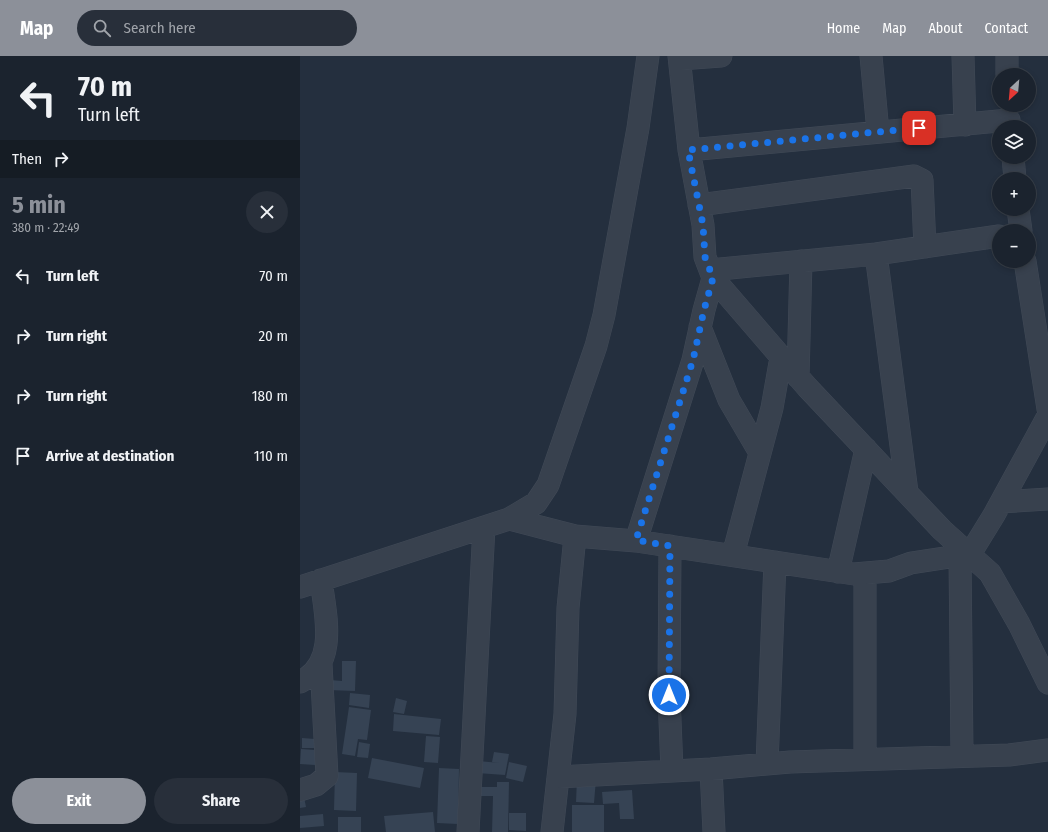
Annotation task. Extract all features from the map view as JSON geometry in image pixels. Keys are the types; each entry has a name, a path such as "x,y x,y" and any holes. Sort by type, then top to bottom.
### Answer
{"street":[{"path":"300,587 509,519 536,503 548,486 596,346 604,315 638,128 648,56"},
{"path":"721,56 680,57 688,150 699,205 705,257 712,274 798,377 965,554 990,573 1019,624 1048,683"},
{"path":"871,56 878,132"},
{"path":"963,56 966,124"},
{"path":"1007,56 1007,68"},
{"path":"688,150 966,124 1009,118"},
{"path":"699,205 914,176 922,180 924,247"},
{"path":"712,274 801,261 876,254 992,237"},
{"path":"876,254 906,492"},
{"path":"798,377 801,261"},
{"path":"1026,268 1048,409"},
{"path":"636,540 693,360 712,274"},
{"path":"700,326 729,400 760,453"},
{"path":"732,555 772,408 781,357"},
{"path":"962,756 965,554 1001,502 1048,416"},
{"path":"838,572 866,449"},
{"path":"1001,502 1048,499"},
{"path":"509,519 575,536 636,540 854,574 889,571 911,563 965,554"},
{"path":"468,832 484,528"},
{"path":"552,832 565,714 568,608 575,536"},
{"path":"670,546 669,695 672,770"},
{"path":"767,764 775,562"},
{"path":"865,573 865,759"},
{"path":"300,790 316,785 327,776 321,664 328,634 321,580"},
{"path":"300,682 306,679 321,664"},
{"path":"558,777 865,759 1009,755 1048,750"},
{"path":"712,769 714,832"}],"building":[{"path":"342,661 356,661 355,691 328,690 330,680 342,681"},
{"path":"350,693 370,695 369,708 349,705"},
{"path":"396,698 407,701 404,714 393,712"},
{"path":"349,707 371,710 367,740 358,739 355,756 342,754"},
{"path":"394,714 441,719 439,735 393,731"},
{"path":"426,736 440,737 438,763 424,762"},
{"path":"302,738 315,739 315,748 302,748"},
{"path":"359,742 370,744 368,758 357,757"},
{"path":"301,749 315,750 315,765 300,764"},
{"path":"494,752 509,754 505,775 477,773 478,761 500,763 492,762"},
{"path":"372,758 424,768 420,788 368,778"},
{"path":"509,762 527,766 523,782 506,778"},
{"path":"439,768 459,769 458,824 437,823"},
{"path":"335,772 357,773 356,811 334,810"},
{"path":"577,778 596,779 594,803 576,802"},
{"path":"497,782 509,782 508,832 492,832 493,796 479,796 480,787 497,787"},
{"path":"632,790 634,819 620,819 619,803 603,804 602,792"},
{"path":"304,797 306,807 300,808 300,798"},
{"path":"572,805 604,805 604,832 572,832"},
{"path":"433,812 435,832 386,832 384,816"},
{"path":"509,813 526,813 526,831 509,830"},
{"path":"323,814 324,826 300,828 300,816"},
{"path":"338,817 361,817 361,832 338,832"}],"route":[{"path":"669,695 670,546 636,540 667,447 693,360 713,278 705,257 703,225 688,150 919,128"}]}
